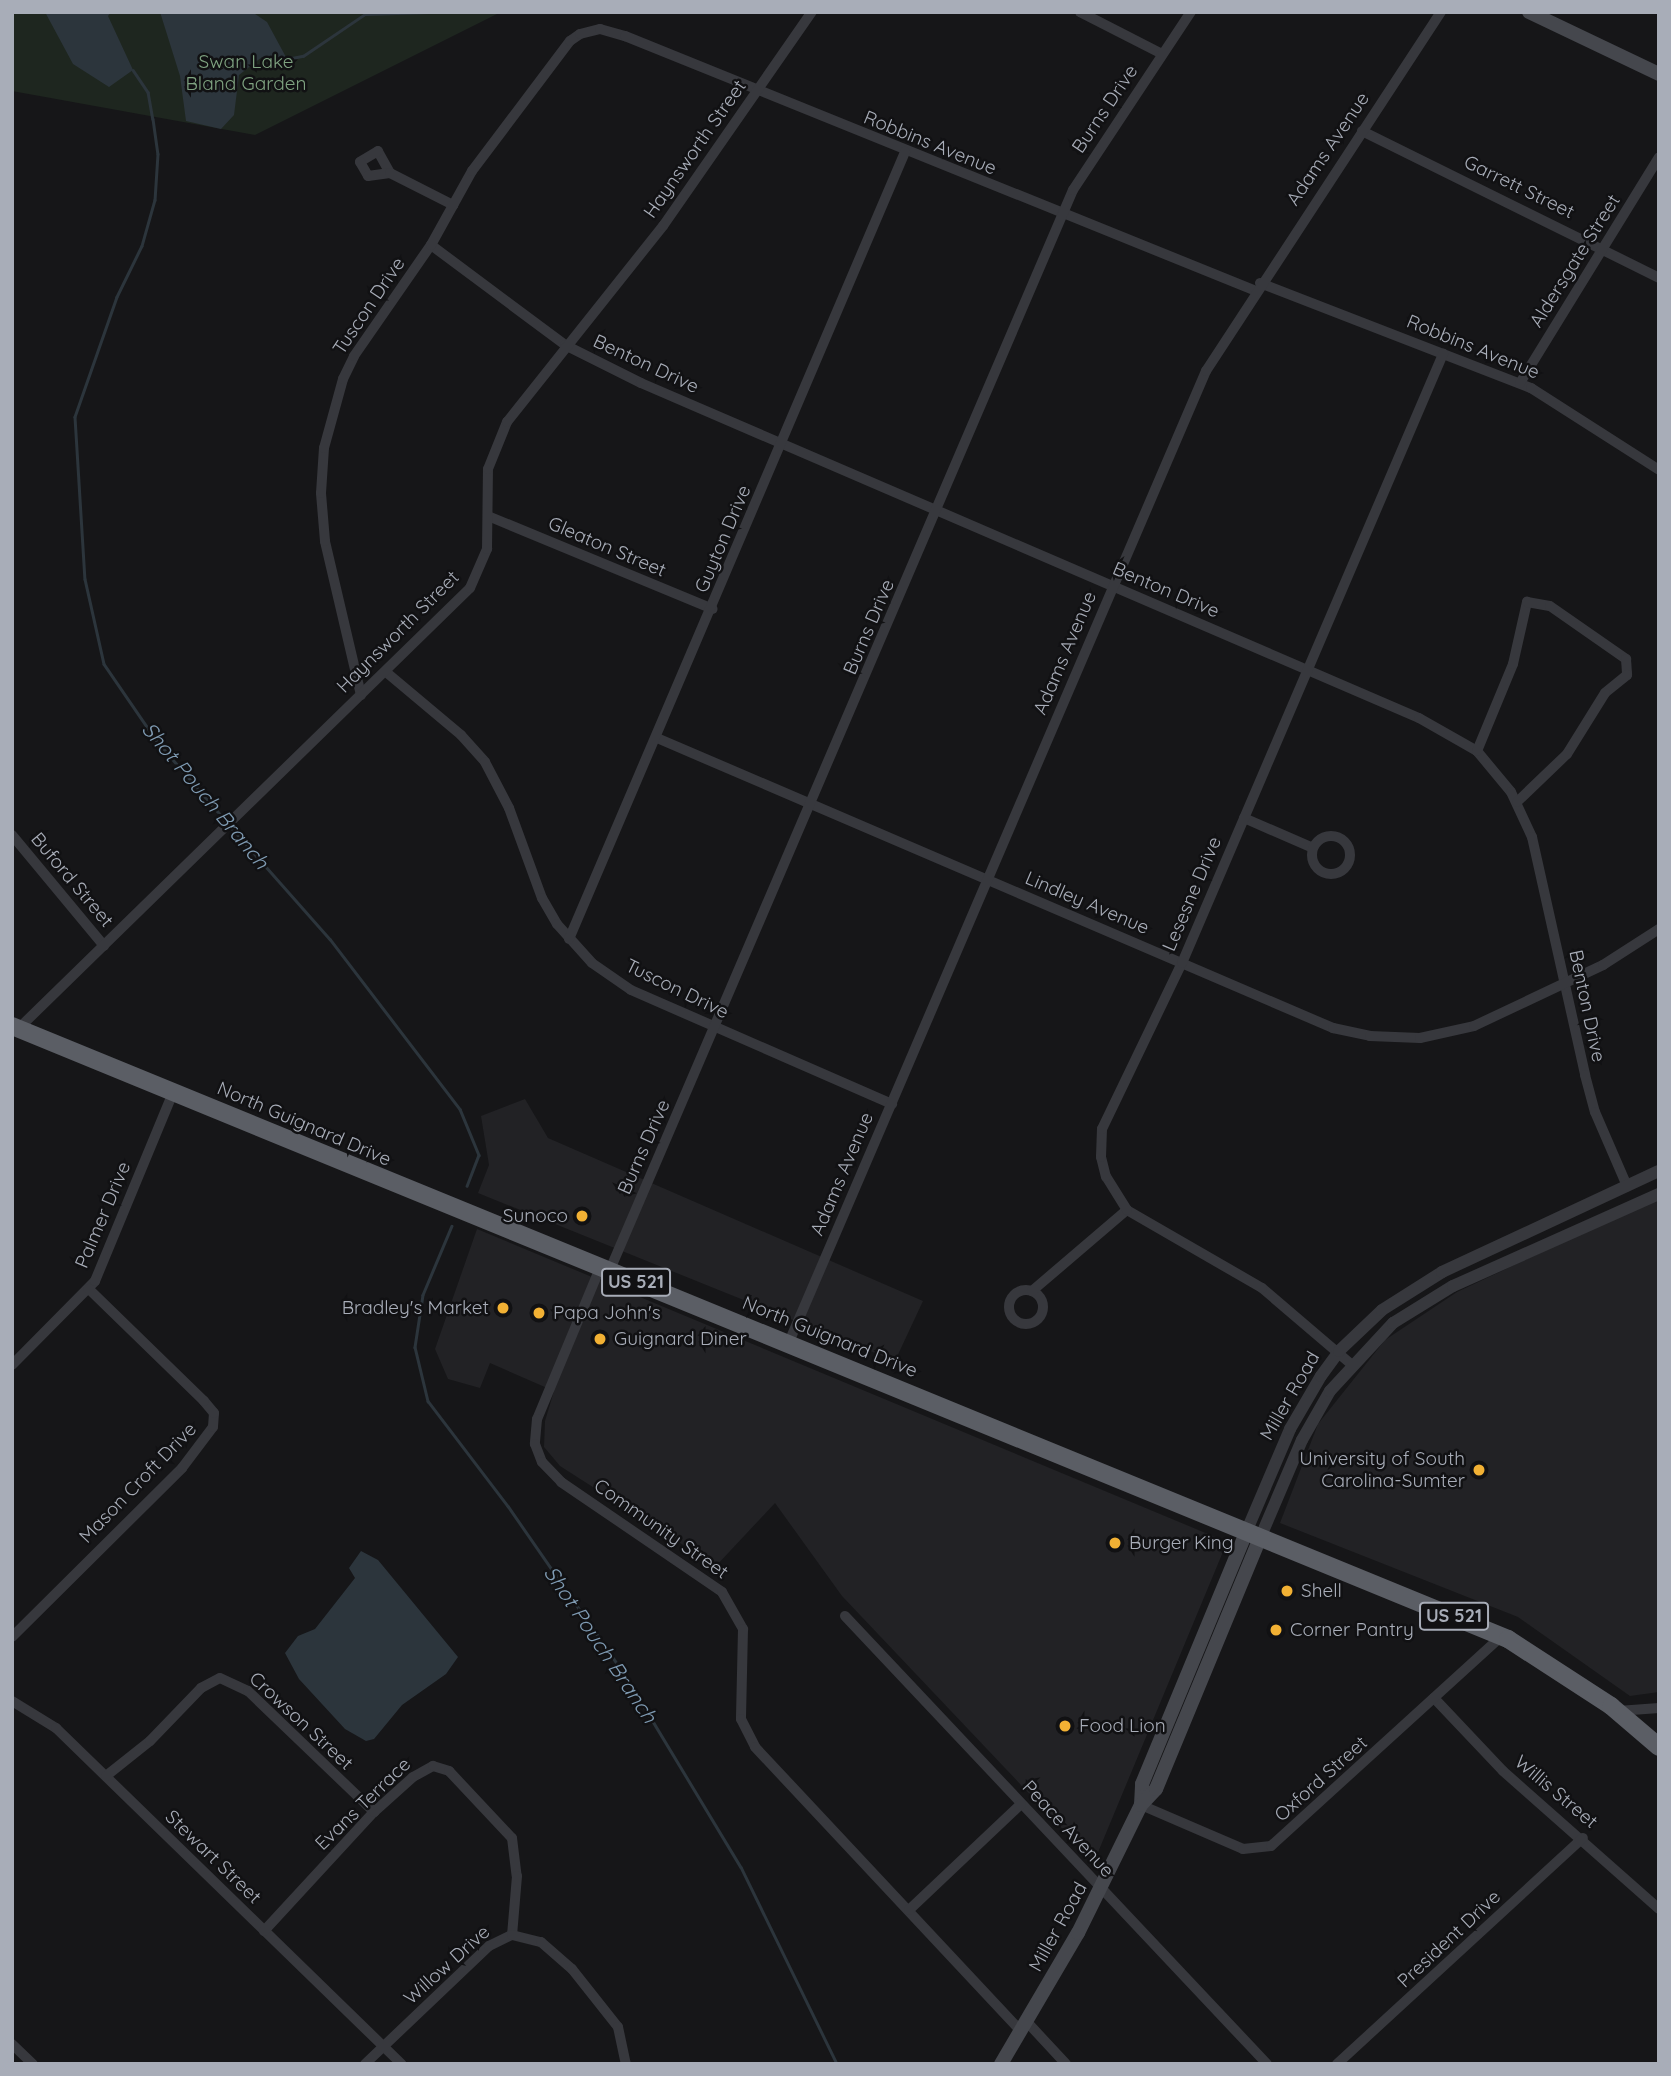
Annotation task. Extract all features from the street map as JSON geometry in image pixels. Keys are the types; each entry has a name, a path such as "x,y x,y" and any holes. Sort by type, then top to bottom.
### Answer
{"highway":[{"name":"North Guignard Drive","path":"14,1030 789,1342 1502,1636 1625,1717"},
{"name":"US 521","path":"1625,1717 1659,1747"}],"main road":[{"path":"1536,14 1659,74"},
{"name":"Miller Road","path":"1001,2064 1101,1889 1141,1805 1142,1784 1254,1533"}],"street":[{"name":"Haynsworth Street","path":"14,1030 104,946 470,588 487,549 488,469 497,440 565,345 663,226 812,12"},
{"path":"1080,12 1163,54"},
{"name":"Burns Drive","path":"605,1270 716,1028 1063,215 1084,172 1191,12"},
{"name":"Adams Avenue","path":"789,1342 1206,371 1258,287 1441,12"},
{"name":"Robbins Avenue","path":"592,30 625,36 1063,215 1520,383 1659,470"},
{"name":"Tuscon Drive","path":"361,695 325,541 321,493 324,448 354,356 431,245 453,205 506,123 570,41 592,30"},
{"name":"Garrett Street","path":"1362,131 1659,278"},
{"name":"Guyton Drive","path":"569,939 783,444 905,152"},
{"name":"Aldersgate Street","path":"1520,383 1659,157"},
{"path":"390,173 453,205"},
{"name":"Benton Drive","path":"431,245 565,345 783,444 1444,730 1477,751 1517,802 1532,837 1595,1112 1627,1186"},
{"name":"Lesesne Drive","path":"1351,1364 1262,1288 1127,1210 1106,1177 1101,1157 1102,1129 1182,963 1443,354"},
{"name":"Gleaton Street","path":"488,516 712,609"},
{"path":"1477,751 1513,664 1527,602 1549,606 1626,659 1628,675 1605,693 1567,754 1517,802"},
{"name":"Tuscon Drive","path":"386,671 461,735 485,762 509,808 542,898 569,939 615,981 892,1104"},
{"name":"Lindley Avenue","path":"657,738 1333,1028 1380,1038 1420,1038 1474,1026 1640,944 1659,929"},
{"path":"1244,818 1313,848"},
{"name":"Buford Street","path":"12,835 104,946"},
{"name":"Palmer Drive","path":"12,1365 89,1289 173,1093"},
{"name":"Miller Road","path":"1254,1533 1290,1429 1339,1351 1382,1310 1415,1287 1659,1171"},
{"name":"Miller Road","path":"1254,1533 1302,1440 1351,1364 1422,1303 1659,1194"},
{"path":"1032,1291 1127,1210"},
{"name":"Community Street","path":"605,1270 537,1419 535,1444 542,1462 561,1482 722,1592 743,1629 740,1703 747,1735 771,1767 909,1910 1024,2027 1066,2064"},
{"name":"Mason Croft Drive","path":"12,1637 182,1468 213,1427 214,1413 204,1401 89,1289"},
{"name":"Peace Avenue","path":"845,1616 1267,2064"},
{"name":"Oxford Street","path":"1141,1805 1243,1849 1271,1846 1502,1636"},
{"name":"Crowson Street","path":"106,1776 150,1741 201,1688 220,1678 248,1691 374,1812"},
{"name":"Willis Street","path":"1434,1698 1500,1769 1583,1838 1659,1909"},
{"name":"Stewart Street","path":"12,1701 56,1728 402,2064"},
{"path":"1625,1717 1659,1708"},
{"name":"Evans Terrace","path":"264,1931 374,1812 424,1769 433,1766 449,1771 507,1829 514,1845 517,1876 512,1934"},
{"path":"909,1910 1021,1804"},
{"name":"President Drive","path":"1337,2064 1583,1838"},
{"name":"Willow Drive","path":"365,2064 489,1946 512,1934 541,1942 572,1969 618,2027 626,2064"},
{"path":"12,2044 33,2064"}],"shaded area":[{"path":"45,12 111,12 108,16 133,70 109,87 73,64"},
{"path":"160,12 252,12 267,22 287,59 282,69 262,57 239,75 234,115 221,129 186,121 180,76"},
{"path":"525,1099 548,1138 923,1301 895,1361 478,1193 489,1165 481,1116"},
{"name":"University of South Carolina-Sumter","path":"1659,1197 1659,1692 1630,1696 1518,1617 1280,1523 1318,1424 1385,1340 1457,1292"},
{"path":"477,1229 1220,1539 1225,1547 1094,1862 842,1596 775,1503 716,1566 560,1466 544,1447 545,1421 554,1391 490,1363 480,1388 448,1379 435,1349"},
{"path":"361,1551 378,1560 458,1657 446,1674 402,1705 374,1739 366,1741 345,1729 299,1679 285,1653 298,1636 315,1629 355,1578 349,1568"}],"green space":[{"name":"Swan Lake Bland Garden","path":"12,12 501,12 255,135 12,91"}],"waterway":[{"path":"287,59 303,56 365,14 429,12"},
{"name":"Shot Pouch Branch","path":"133,70 148,92 153,119 158,154 155,200 142,246 117,297 75,417 85,579 104,664 156,740 226,821"},
{"name":"Shot Pouch Branch","path":"230,826 330,939 460,1109 479,1155 467,1186"},
{"name":"Shot Pouch Branch","path":"452,1226 423,1295 415,1347 428,1401 508,1506 625,1675 741,1867 837,2064"}],"place":[{"name":"Sunoco","path":"582,1216"},
{"name":"Bradley's Market","path":"503,1308"},
{"name":"Papa John's","path":"539,1313"},
{"name":"Guignard Diner","path":"600,1339"},
{"name":"University of South Carolina-Sumter","path":"1479,1470"},
{"name":"Burger King","path":"1115,1543"},
{"name":"Shell","path":"1287,1591"},
{"name":"Corner Pantry","path":"1276,1630"},
{"name":"Food Lion","path":"1065,1726"}]}
